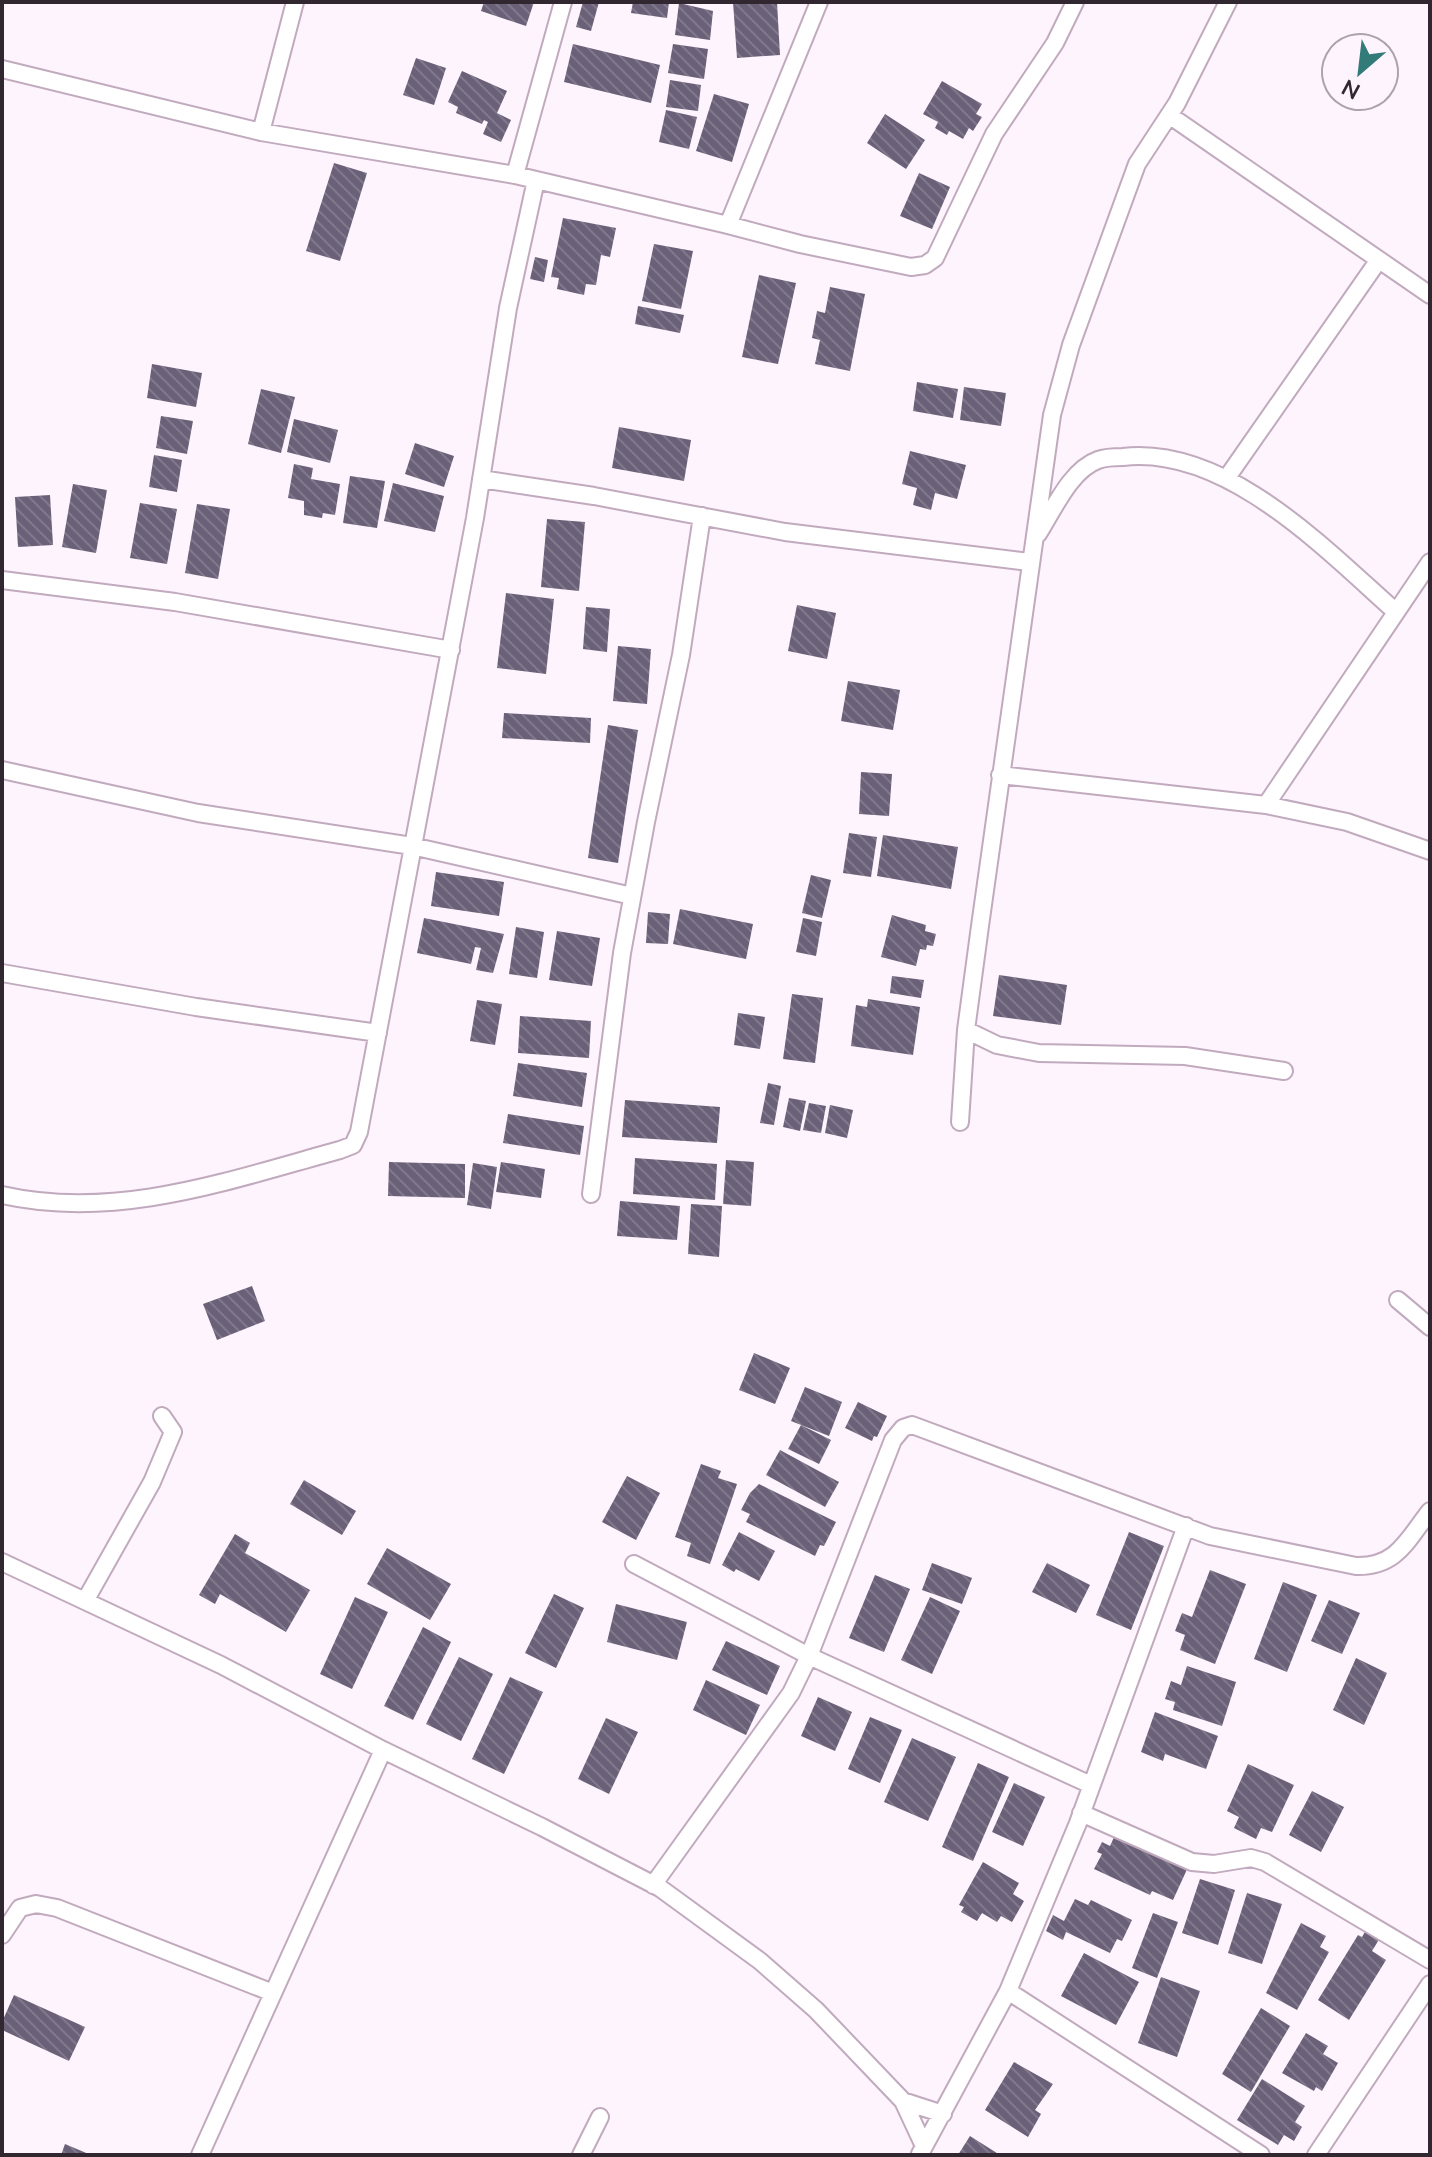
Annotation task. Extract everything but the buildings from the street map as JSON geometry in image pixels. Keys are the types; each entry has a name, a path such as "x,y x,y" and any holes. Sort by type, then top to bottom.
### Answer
{"street":[{"path":"261,132 295,2"},
{"path":"515,175 563,2"},
{"path":"728,225 819,2"},
{"path":"2,69 261,132 515,175 813,247 911,267 925,265 935,258 994,134 1055,43 1075,2"},
{"path":"960,1122 966,1030 1029,562 1052,415 1071,345 1137,164 1169,115 1228,2"},
{"path":"1169,115 1430,295"},
{"path":"2,1195 75,1205 177,1194 353,1145 359,1132 451,650 508,308 536,180"},
{"path":"1226,479 1378,261"},
{"path":"1034,539 1073,479 1099,459 1135,455 1172,459 1246,489 1312,538 1396,612"},
{"path":"481,479 594,496 785,532 1029,562"},
{"path":"591,1194 622,953 681,655 702,516"},
{"path":"1266,805 1430,562"},
{"path":"2,580 175,602 451,650"},
{"path":"2,770 198,813 412,846 632,896"},
{"path":"1000,775 1266,805 1347,822 1430,851"},
{"path":"2,973 196,1007 378,1033"},
{"path":"966,1030 997,1045 1039,1053 1185,1056 1284,1071"},
{"path":"1398,1300 1430,1327"},
{"path":"85,1601 152,1482 173,1432 162,1416"},
{"path":"653,1885 791,1693 809,1656 893,1440 903,1428 912,1425 1210,1536 1356,1566 1373,1567 1390,1560 1430,1511"},
{"path":"922,2151 1008,1991 1081,1813 1186,1526"},
{"path":"2,1562 221,1665 653,1885 760,1961 816,2010 903,2101 922,2151"},
{"path":"634,1564 809,1656 1091,1785"},
{"path":"200,2155 383,1750"},
{"path":"1081,1813 1192,1862 1214,1864 1251,1858 1265,1862 1430,1960"},
{"path":"2,1935 20,1908 36,1904 57,1908 273,1993"},
{"path":"1316,2155 1430,1984"},
{"path":"1008,1991 1261,2155"},
{"path":"903,2101 943,2114"},
{"path":"581,2155 600,2117"}]}
